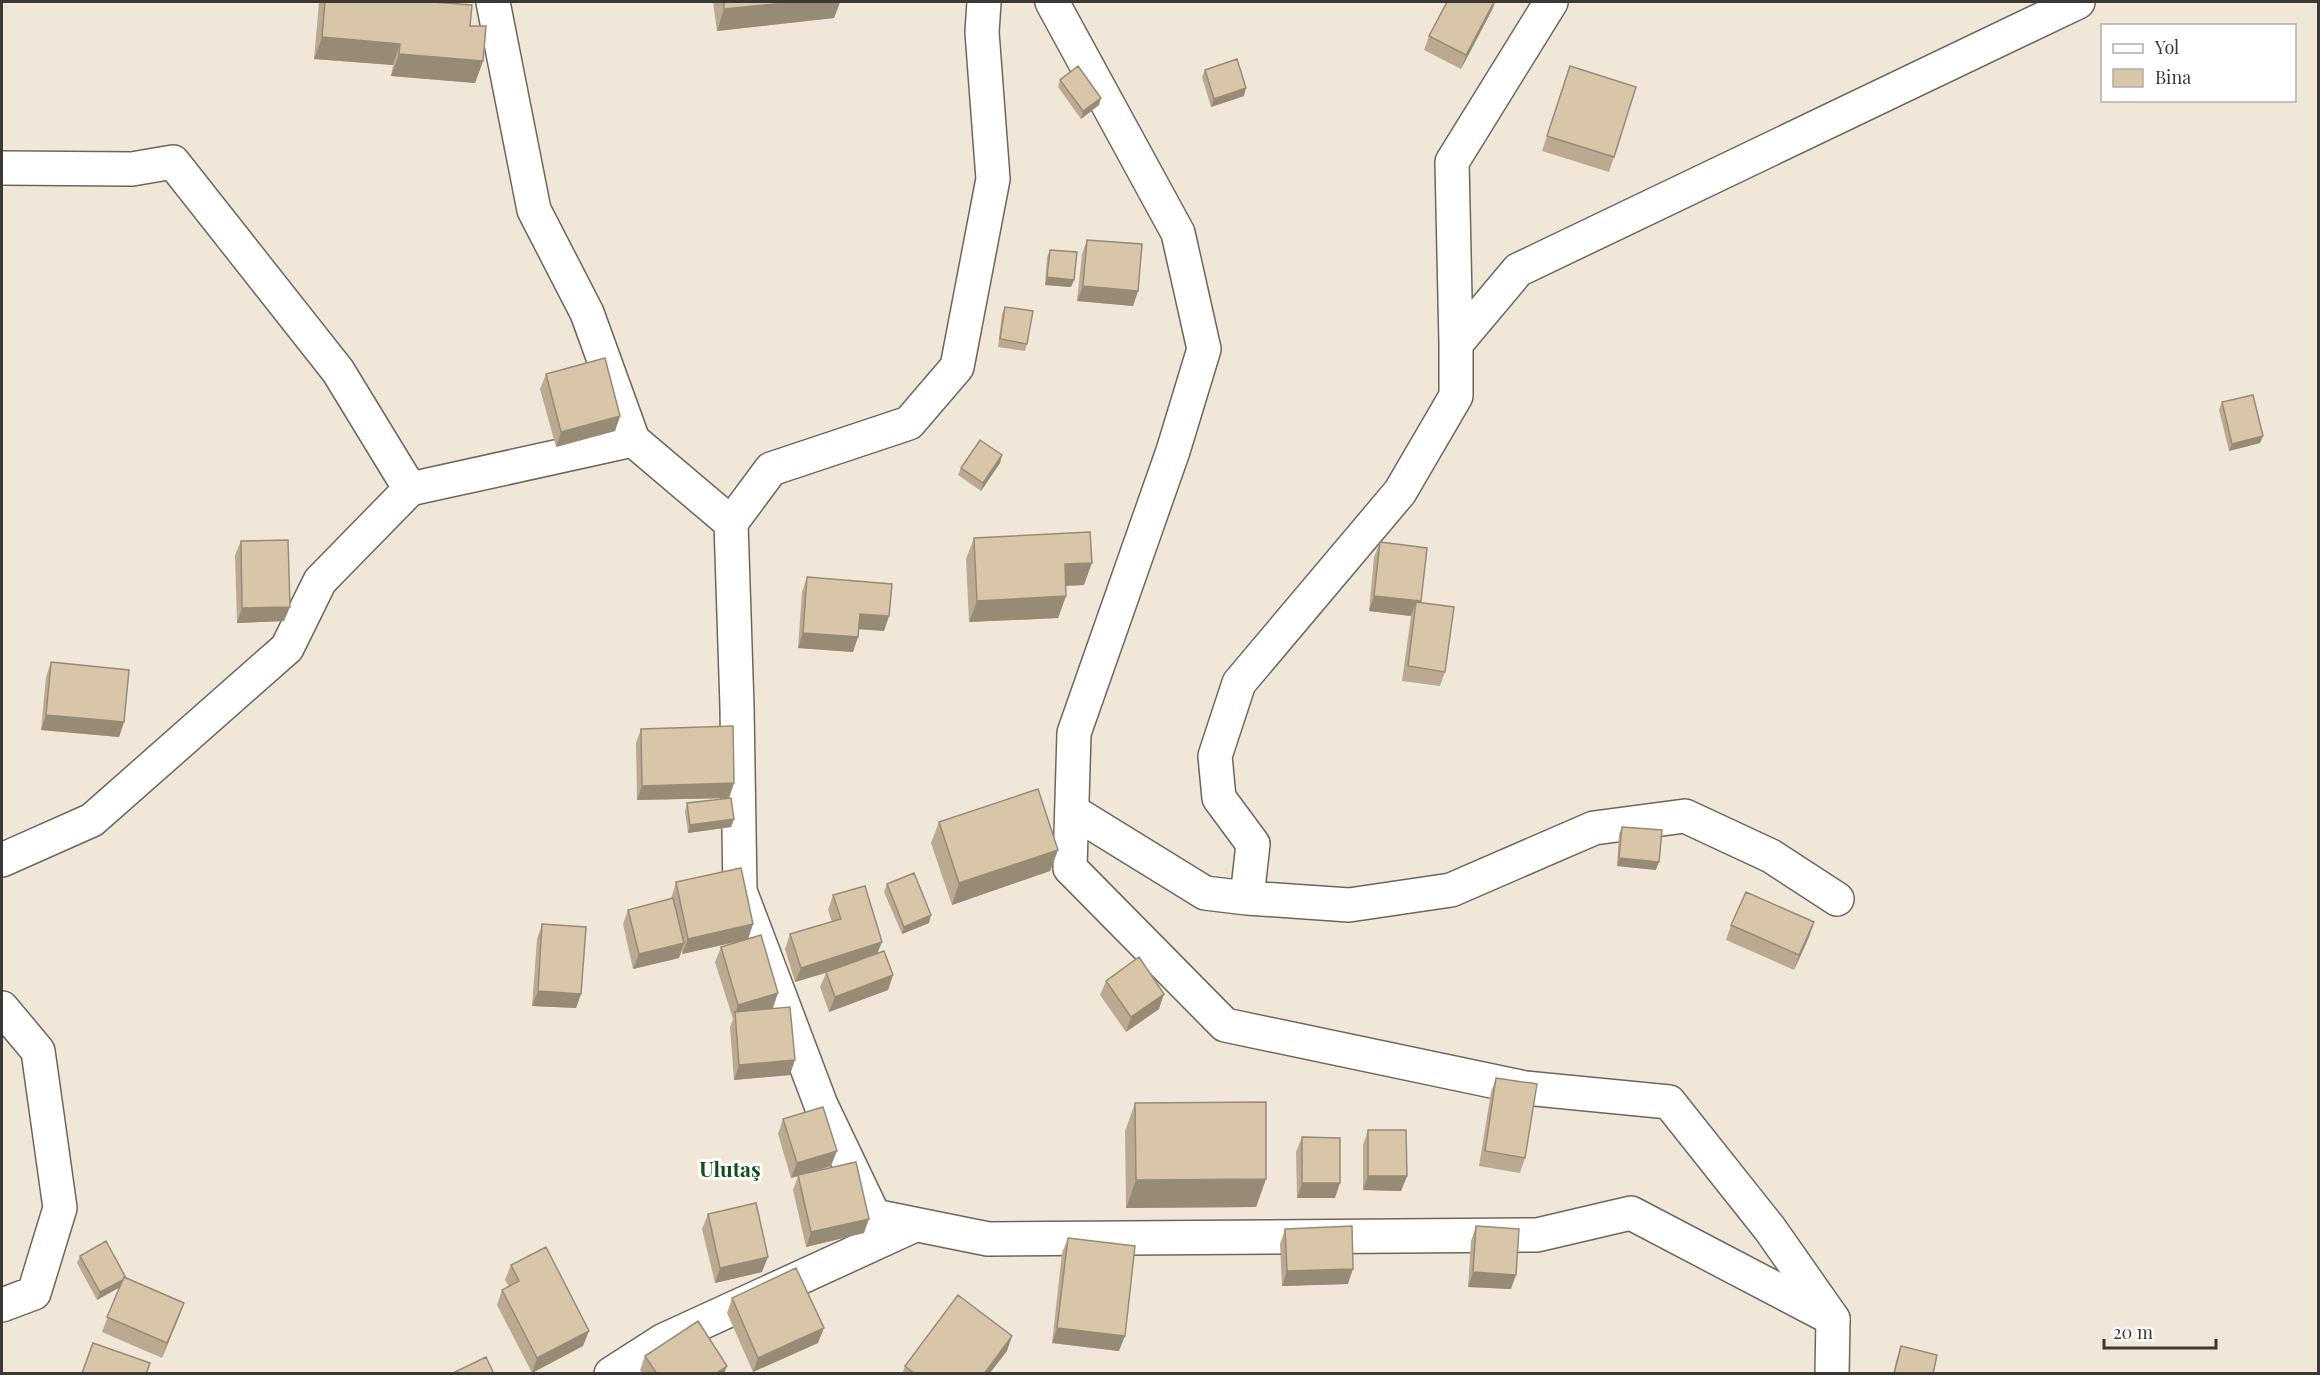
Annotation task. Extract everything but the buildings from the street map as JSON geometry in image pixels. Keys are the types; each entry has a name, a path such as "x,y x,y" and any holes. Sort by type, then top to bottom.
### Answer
{"street":[{"path":"493,2 534,210 587,313 633,440 731,523"},
{"path":"984,2 982,32 993,179 957,367 909,423 771,469 731,523 740,891 821,1105 874,1216 988,1239 1537,1235 1631,1213 1833,1319"},
{"path":"1052,2 1178,233 1204,349 1173,451 1074,733 1070,868 1225,1025 1525,1088 1669,1102 1770,1229 1833,1319 1832,1374"},
{"path":"1246,898 1253,844 1219,798 1215,756 1239,683 1400,492 1456,396 1452,162 1551,2"},
{"path":"1456,344 1518,270 2078,2"},
{"path":"2,168 132,169 173,162 338,371 410,489"},
{"path":"2,861 92,820 287,648 320,581 410,489 633,440"},
{"path":"1072,811 1205,893 1246,898 1349,905 1451,890 1594,828 1685,816 1771,856 1837,899"},
{"path":"2,1008 38,1051 60,1208 34,1293 2,1305"},
{"path":"611,1374 664,1340 915,1225"}],"district":[{"name":"Ulutaş","path":"730,1170"}]}
